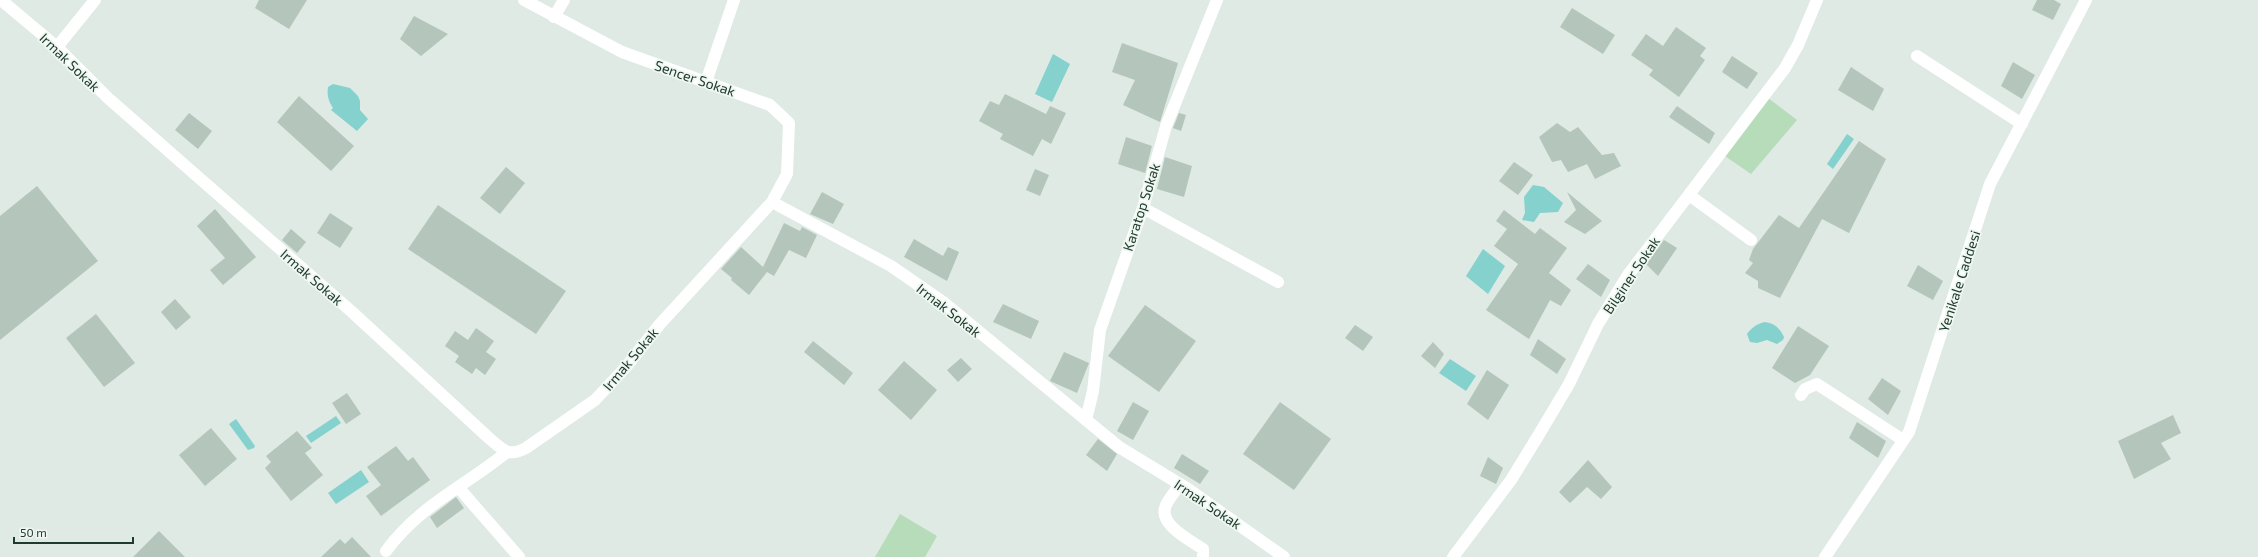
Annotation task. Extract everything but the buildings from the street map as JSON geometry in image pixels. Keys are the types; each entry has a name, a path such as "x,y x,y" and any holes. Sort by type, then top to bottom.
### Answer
{"street":[{"name":"Irmak Sokak","path":"1,0 57,47 108,98 352,312 490,439 507,452 515,453 526,448 595,400 626,367 660,324 772,202 891,266 943,302 1119,447 1180,484 1284,557"},
{"path":"57,47 95,0"},
{"name":"Sencer Sokak","path":"524,0 622,52 770,105 789,123 787,174 772,202"},
{"path":"554,17 564,0"},
{"path":"706,82 734,0"},
{"name":"Karatop Sokak","path":"1086,420 1093,391 1100,330 1143,208 1166,126 1217,0"},
{"name":"Bilginer Sokak","path":"1453,557 1511,480 1534,443 1569,384 1598,324 1628,275 1785,68 1798,45 1817,0"},
{"name":"Yenikale Caddesi","path":"1825,557 1909,432 1990,184 2086,0"},
{"path":"1917,56 2022,124"},
{"path":"1689,195 1751,240"},
{"path":"1143,208 1278,282"},
{"path":"1801,395 1805,389 1817,384 1903,440"},
{"path":"386,551 400,532 418,515 507,452"},
{"path":"1180,484 1165,506 1164,513 1167,523 1203,549 1203,557"},
{"path":"458,487 519,557"}],"green space":[{"path":"1768,98 1797,120 1751,174 1722,154"},
{"path":"900,514 937,536 925,557 875,557"}],"water":[{"path":"1053,54 1070,64 1052,102 1035,94"},
{"path":"333,84 350,88 358,96 360,101 360,110 368,119 357,131 331,110 333,108 329,100 328,87"},
{"path":"1847,134 1854,139 1833,169 1827,164"},
{"path":"1533,185 1544,187 1563,203 1558,212 1540,213 1534,222 1522,220 1525,213 1524,197"},
{"path":"1483,249 1505,266 1488,294 1466,276"},
{"path":"1765,322 1774,325 1781,331 1784,337 1783,340 1777,344 1767,340 1757,343 1750,342 1747,334 1755,326"},
{"path":"1450,359 1476,376 1466,391 1439,373"},
{"path":"336,416 341,423 311,443 306,436"},
{"path":"236,419 255,446 254,448 248,450 229,424"},
{"path":"361,470 369,482 336,504 328,493"}]}
